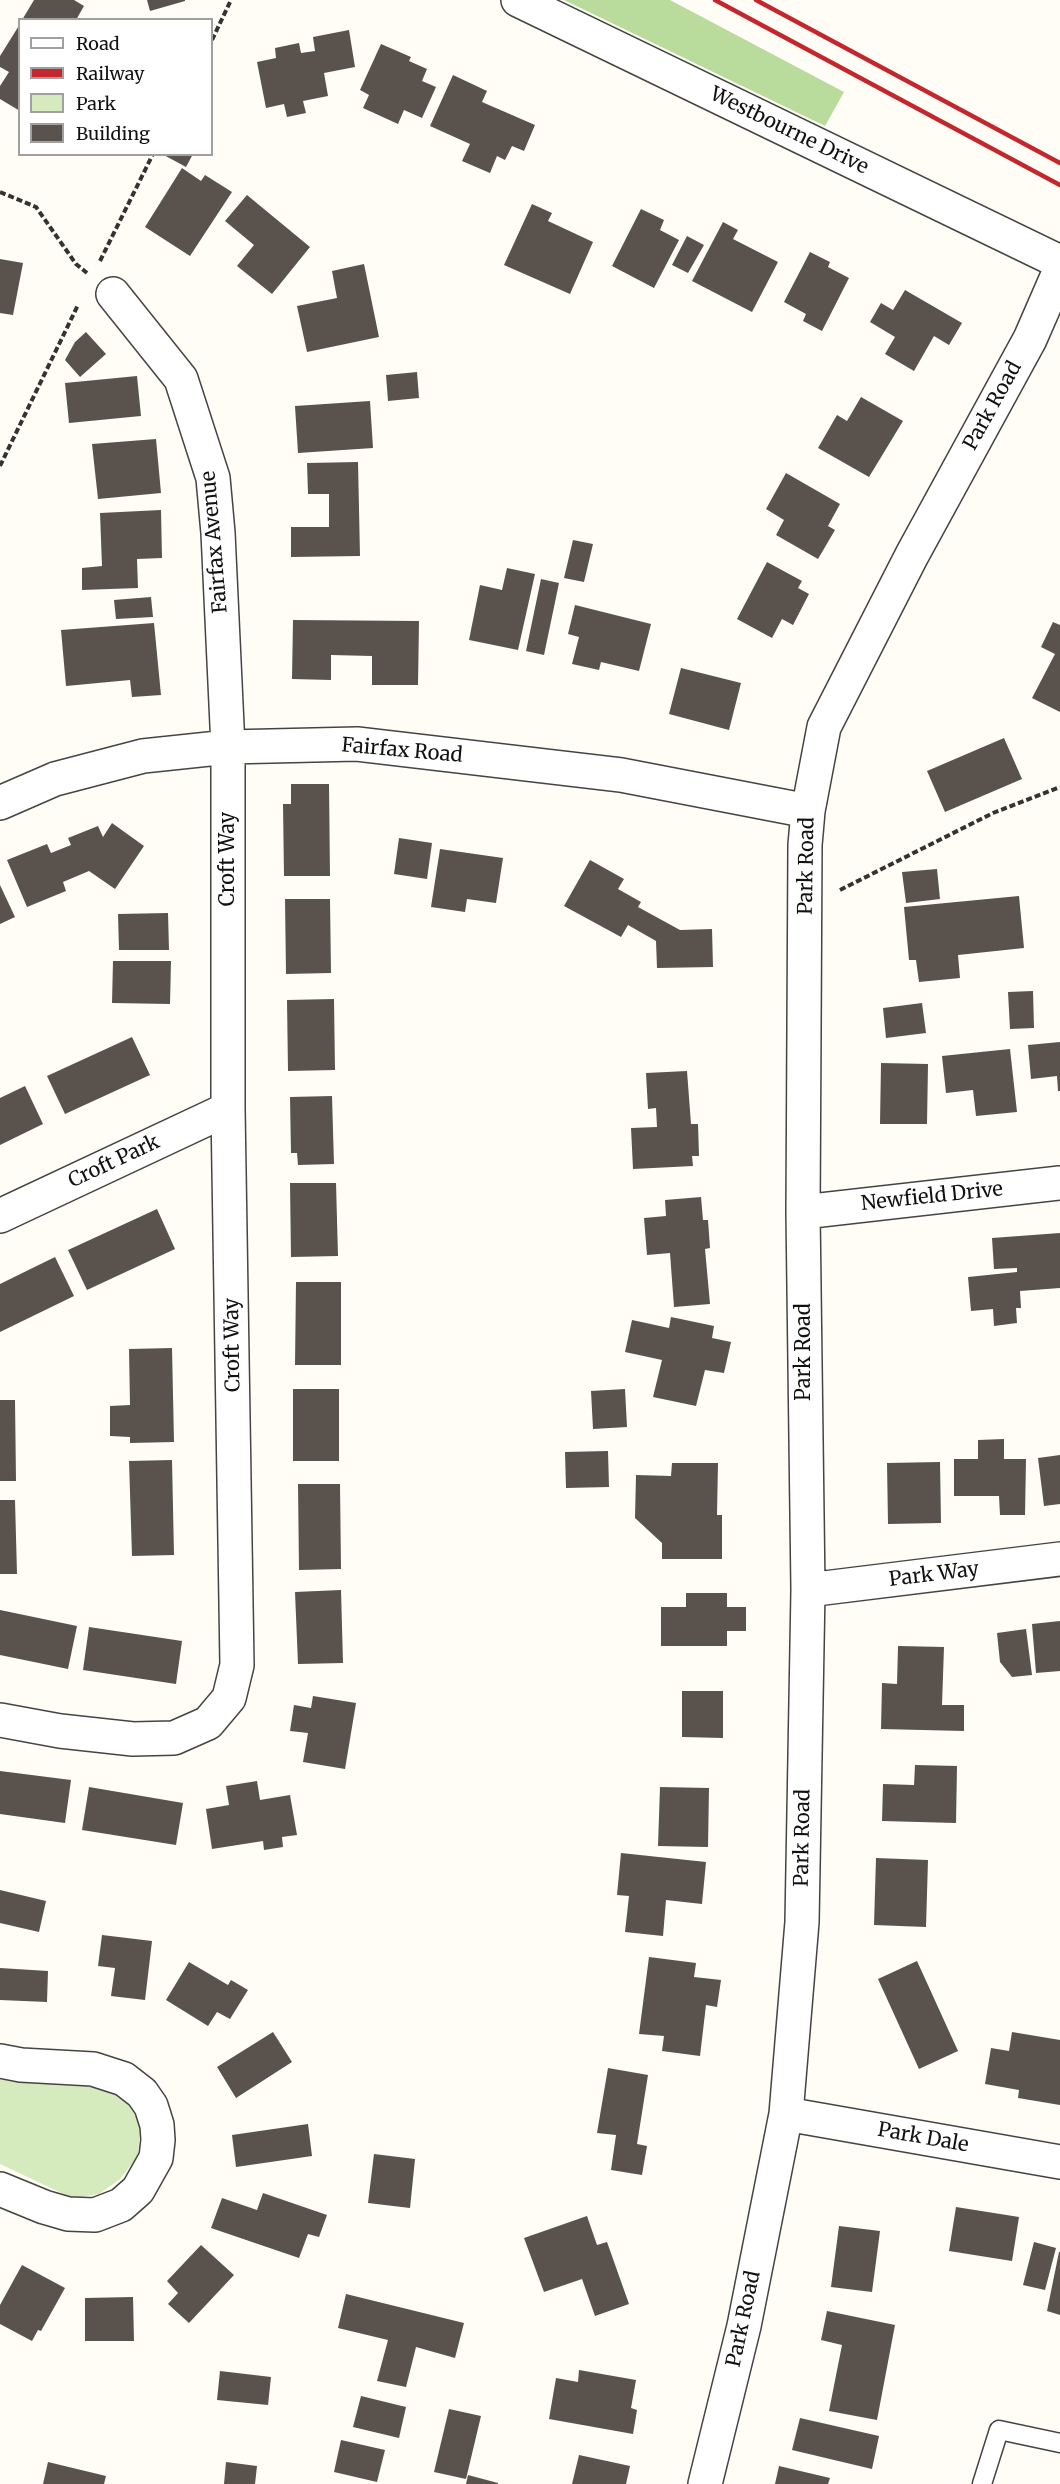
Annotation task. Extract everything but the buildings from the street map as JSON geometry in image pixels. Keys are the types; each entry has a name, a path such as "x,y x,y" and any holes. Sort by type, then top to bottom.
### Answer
{"street":[{"name":"Westbourne Drive","path":"518,0 1060,262"},
{"name":"Park Road","path":"705,2484 744,2326 786,2114 802,1922 808,1590 803,1212 805,845 808,811 824,727 912,555 1030,339 1060,270"},
{"name":"Fairfax Avenue","path":"97,286 181,379 213,478 218,533 228,747"},
{"name":"Fairfax Road","path":"0,803 55,779 143,756 228,747 357,744 621,775 808,811"},
{"name":"Croft Way","path":"0,1720 60,1731 133,1739 174,1738 208,1723 229,1698 237,1665 228,1109 228,747"},
{"name":"Croft Park","path":"0,1216 228,1109"},
{"name":"Newfield Drive","path":"803,1212 1060,1183"},
{"name":"Park Way","path":"808,1590 1060,1559"},
{"path":"0,2061 21,2065 93,2069 124,2079 142,2093 151,2106 157,2125 158,2140 156,2158 138,2190 121,2205 95,2215 68,2214 0,2189"},
{"name":"Park Dale","path":"786,2114 1060,2162"}],"lane":[{"path":"981,2484 999,2430 1060,2444"}],"path":[{"path":"213,38 231,0"},
{"path":"0,466 97,286 152,156"},
{"path":"0,192 36,207 76,264"},
{"path":"805,903 848,887 993,813 1060,787"}],"green space":[{"path":"564,0 670,0 844,92 825,126"},
{"path":"25,2077 111,2087 128,2100 140,2126 138,2156 120,2179 99,2194 72,2198 0,2164 0,2078"}],"railway":[{"path":"715,0 1060,185"},
{"path":"756,0 1060,163"}]}
